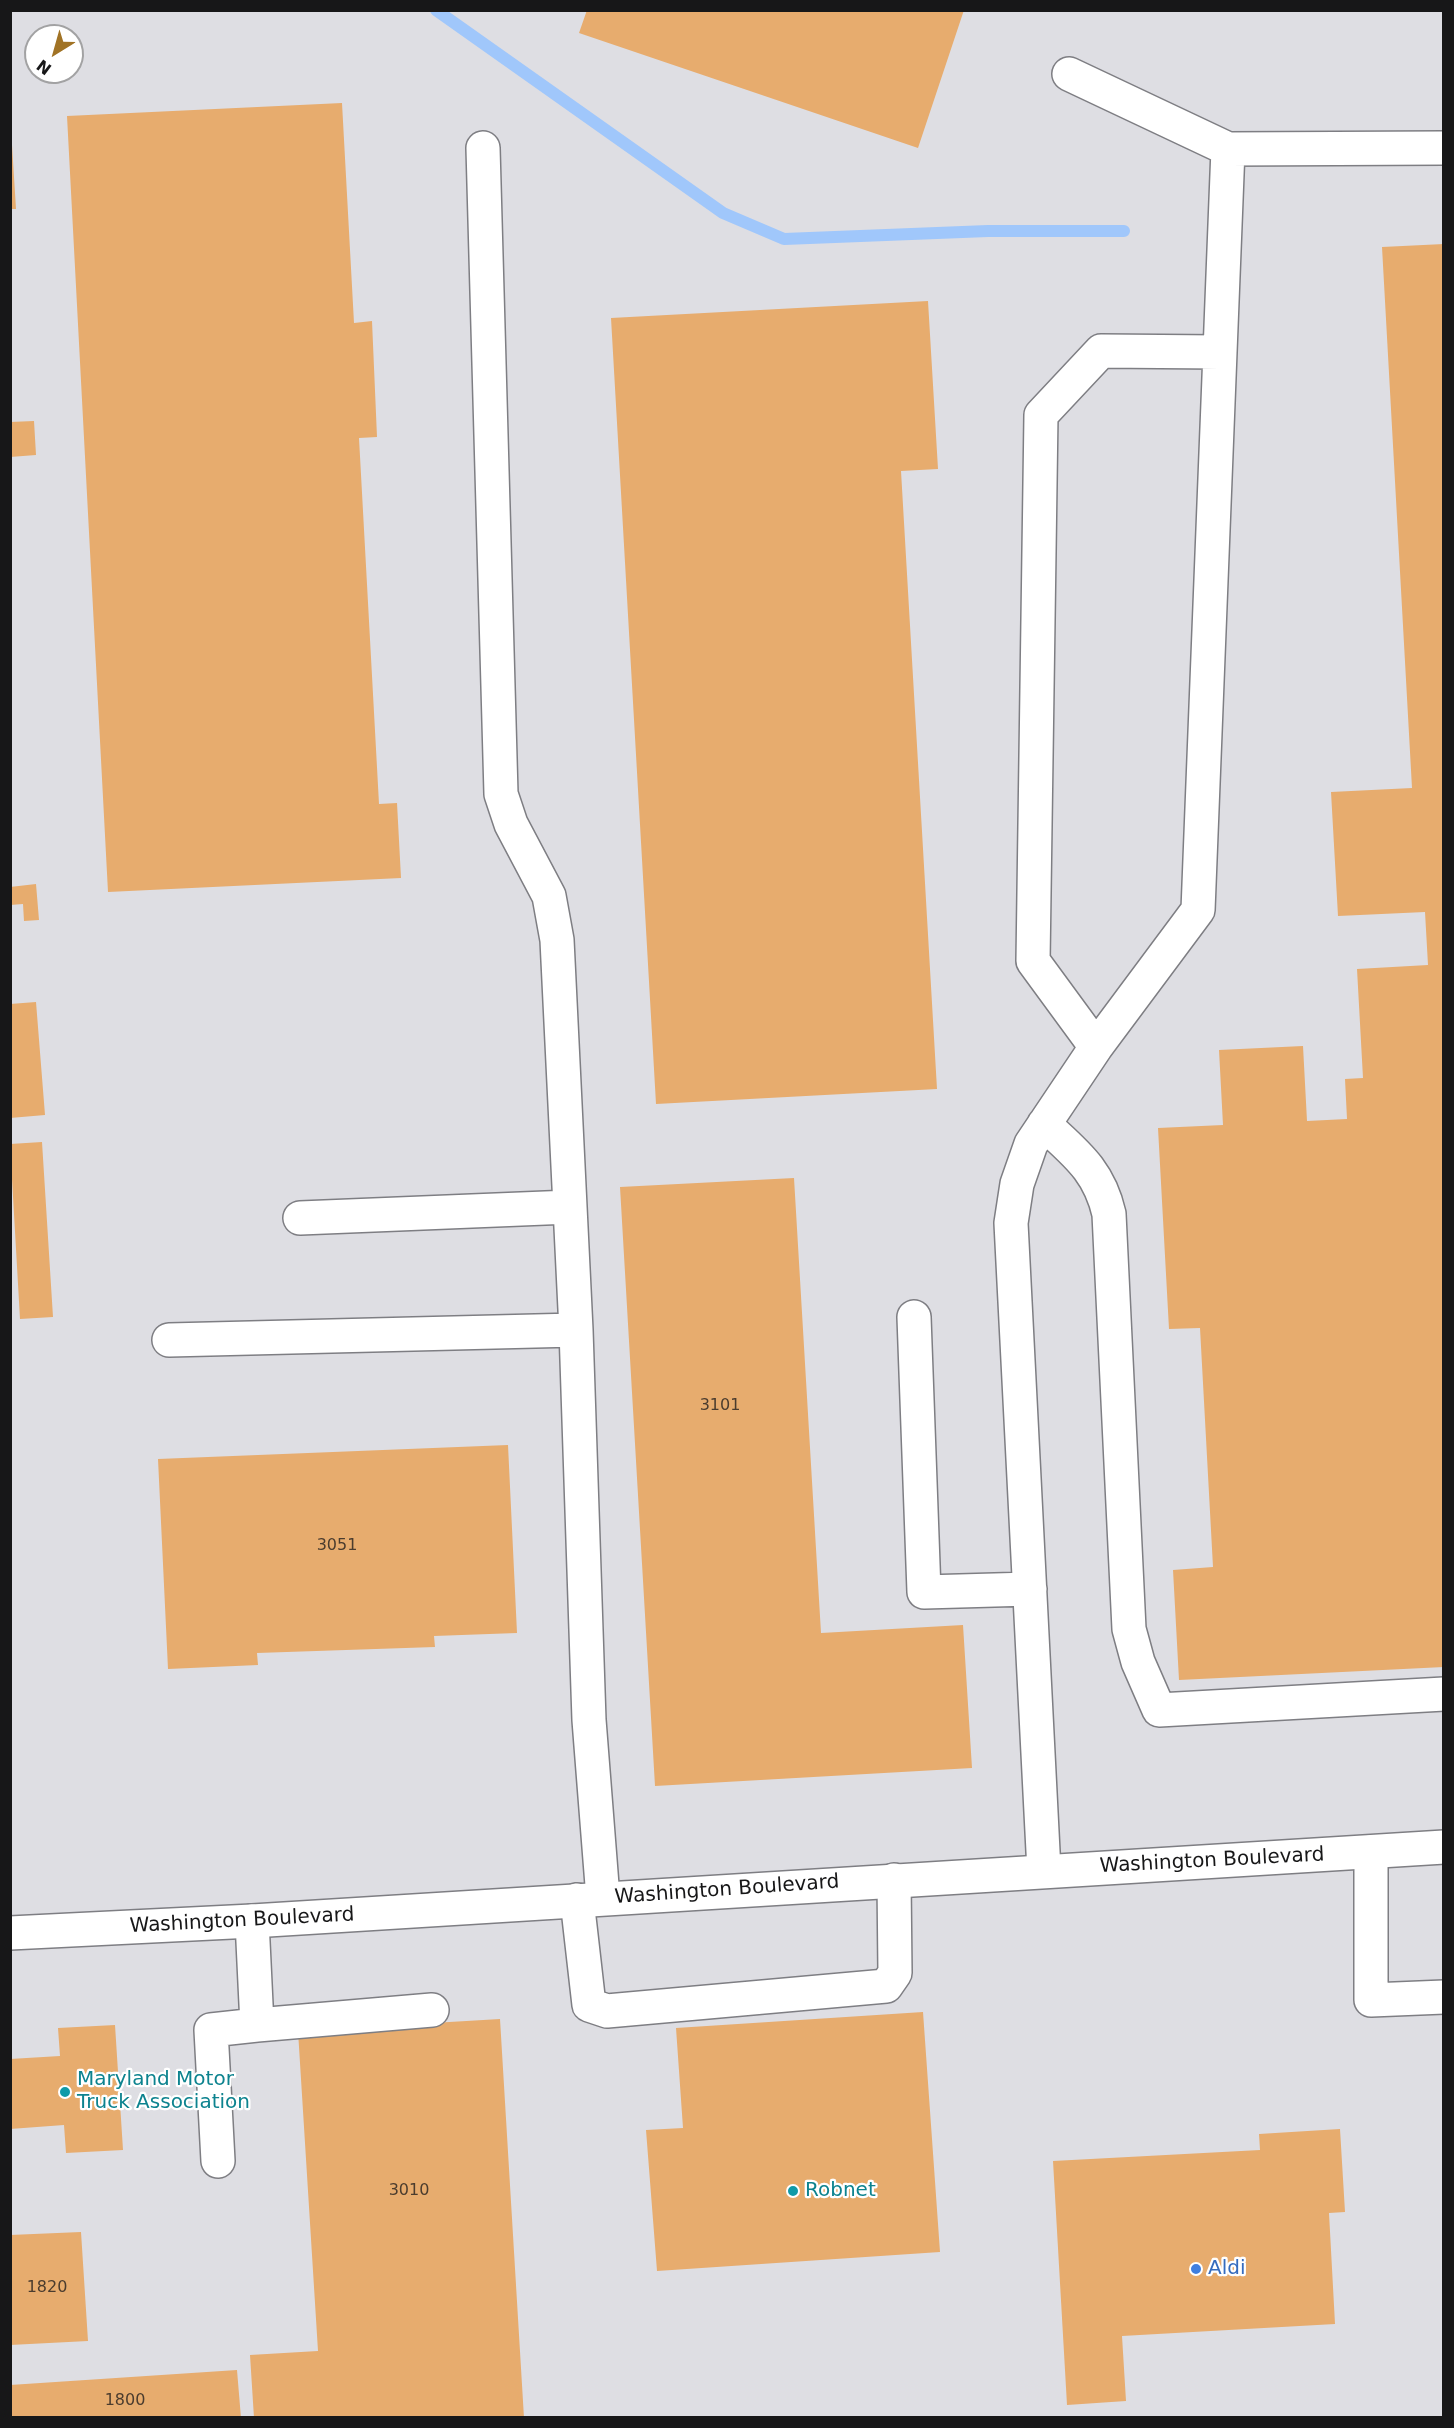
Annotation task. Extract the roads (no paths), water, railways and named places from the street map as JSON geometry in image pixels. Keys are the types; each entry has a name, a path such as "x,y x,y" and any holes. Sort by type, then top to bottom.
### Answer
{"main road":[{"path":"1069,74 1228,149 1443,148"},
{"path":"483,148 501,794 511,824 549,896 557,940 576,1330 590,1720 590,2005 607,2011 886,1986 895,1972 894,1880"},
{"path":"1044,1871 1011,1223 1017,1184 1031,1144 1096,1047 1198,910 1228,149"},
{"path":"1096,1047 1034,961 1041,415 1101,351 1220,352"},
{"path":"1044,1124 1090,1167 1104,1191 1109,1214 1129,1629 1138,1662 1159,1710 1443,1694"},
{"path":"300,1218 570,1207"},
{"path":"914,1317 924,1592 1030,1589"},
{"path":"169,1340 576,1330"},
{"name":"Washington Boulevard","path":"10,1933 252,1921 1443,1847"},
{"path":"1371,1852 1371,2000 1443,1997"},
{"path":"252,1921 257,2025"},
{"path":"218,2162 211,2030 432,2010"}],"waterway":[{"path":"436,10 723,213 784,239 988,231 1124,231"}],"place":[{"name":"Maryland Motor Truck Association","path":"65,2092"},
{"name":"Robnet","path":"793,2191"},
{"name":"Aldi","path":"1196,2269"}]}
